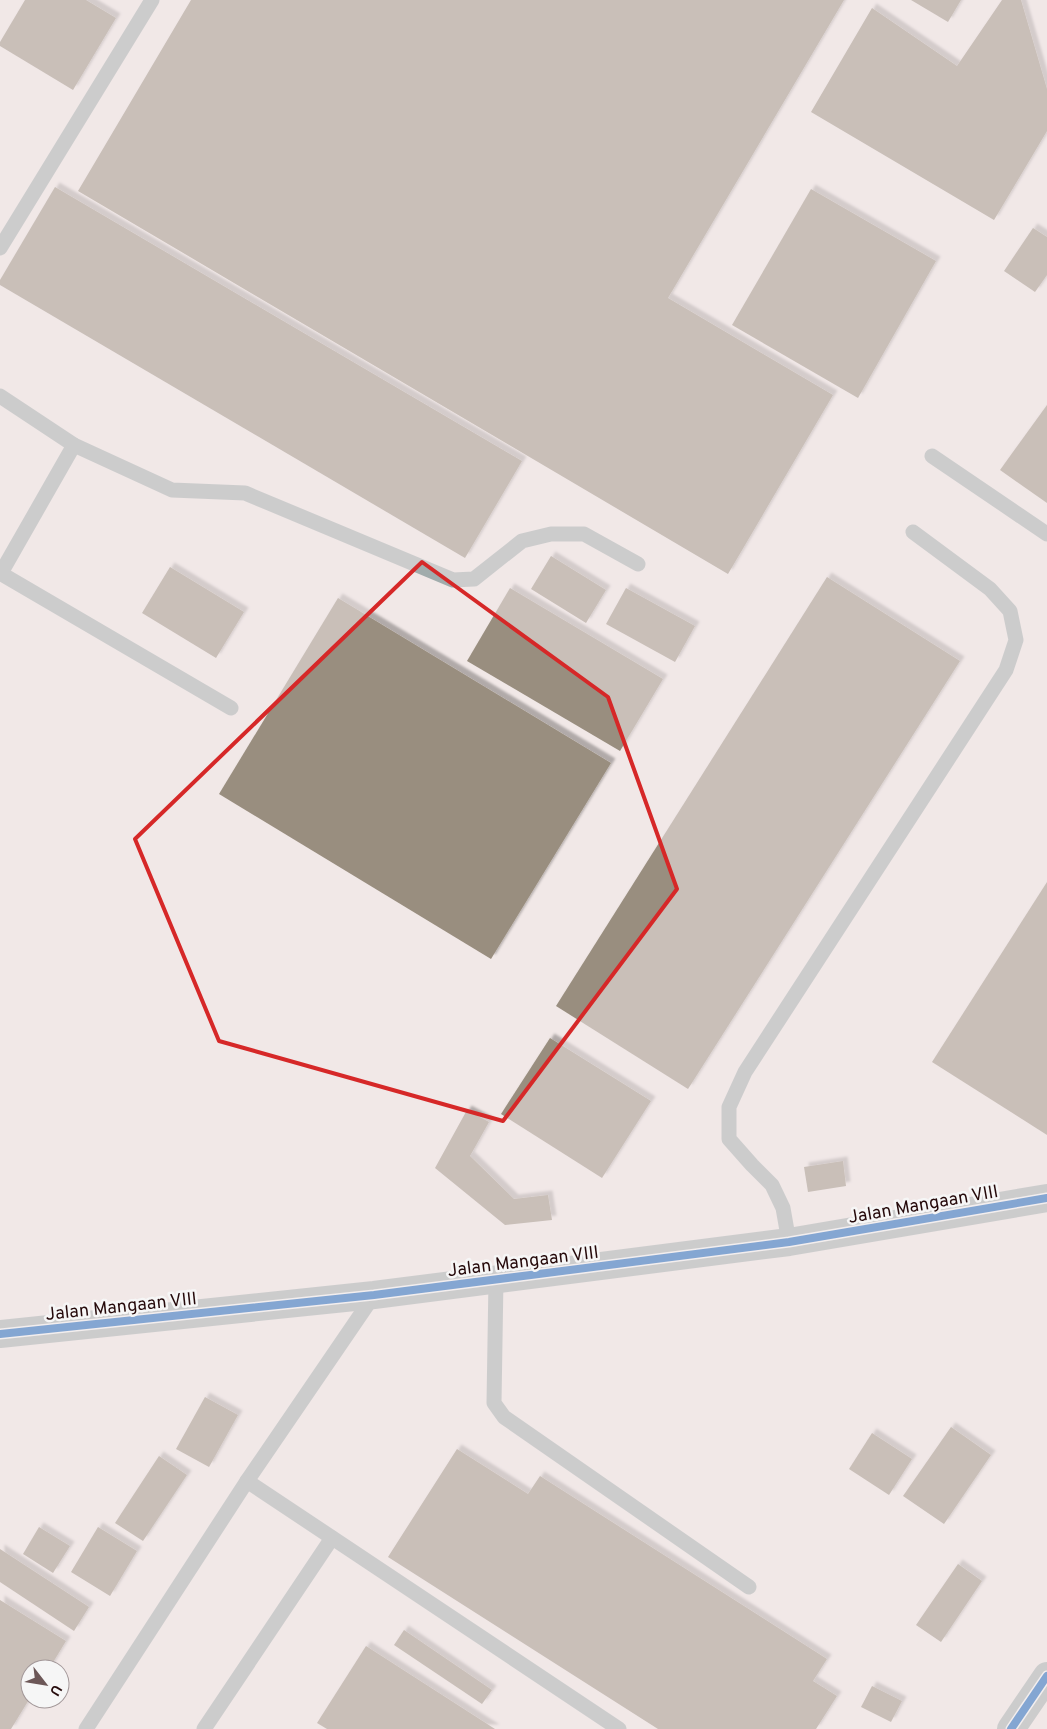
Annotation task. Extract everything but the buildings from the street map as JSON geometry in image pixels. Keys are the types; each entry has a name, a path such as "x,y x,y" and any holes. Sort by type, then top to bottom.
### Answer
{"street":[{"name":"Jalan Mangaan VIII","path":"0,1334 374,1295 789,1242 1047,1198"},
{"path":"1011,1729 1047,1676"}],"lane":[{"path":"0,248 152,0"},
{"path":"0,396 74,445 172,490 245,493 453,580 474,579 522,541 551,534 584,534 638,564"},
{"path":"74,445 1,573 231,708"},
{"path":"932,456 1047,534"},
{"path":"789,1242 783,1208 772,1185 729,1139 729,1107 745,1072 1006,670 1016,640 1010,612 990,589 913,532"},
{"path":"496,1279 494,1403 504,1417 749,1587"},
{"path":"86,1729 247,1481 374,1295"},
{"path":"247,1481 619,1729"},
{"path":"204,1729 332,1538"}],"highlighted area":[{"path":"422,562 608,697 677,889 503,1121 219,1041 135,839"}],"cycle path":[{"path":"0,1334 374,1295 789,1242 1047,1198"},
{"path":"1011,1729 1047,1676"}]}
